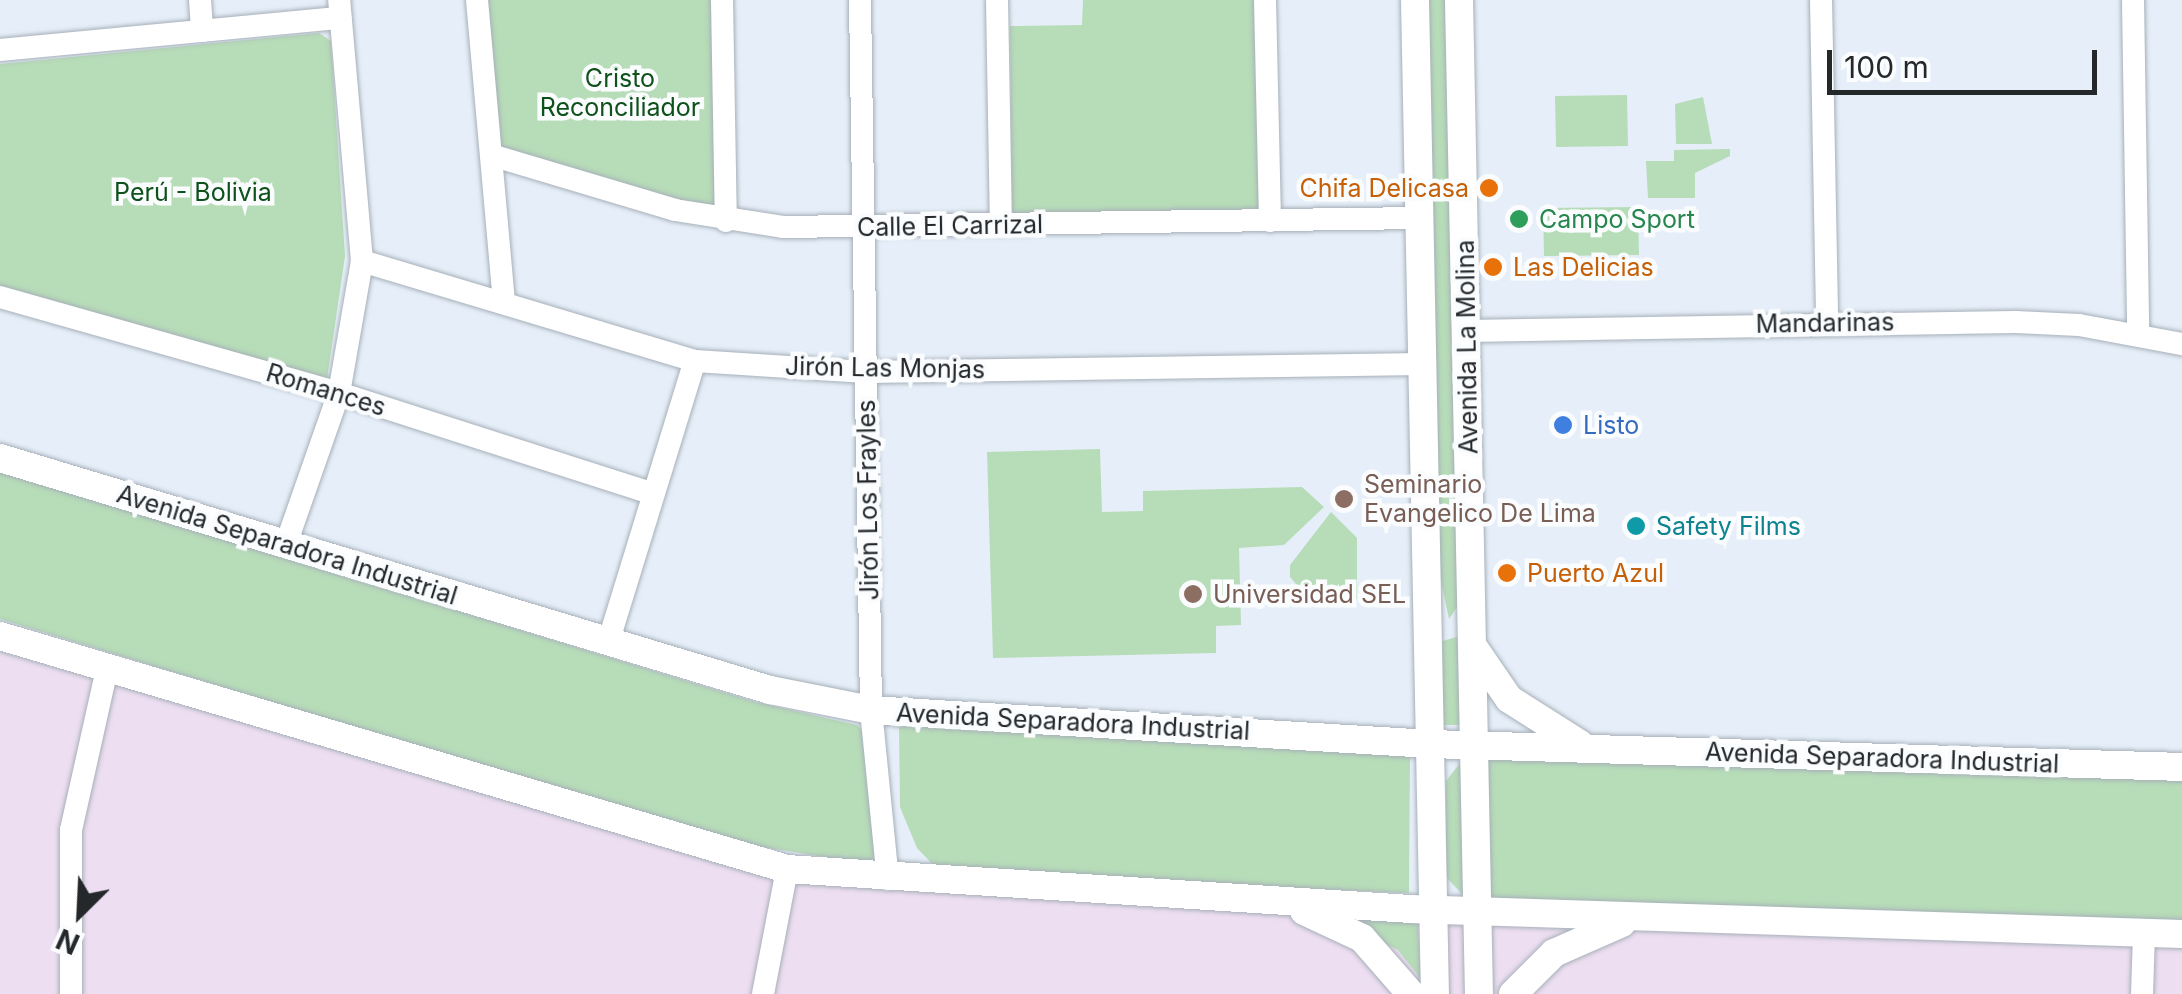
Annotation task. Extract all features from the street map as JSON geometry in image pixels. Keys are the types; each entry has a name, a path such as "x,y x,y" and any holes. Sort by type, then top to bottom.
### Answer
{"main road":[{"name":"Avenida La Molina","path":"1416,0 1435,994"},
{"name":"Avenida La Molina","path":"1459,0 1479,994"},
{"name":"Avenida Separadora Industrial","path":"0,458 770,690 871,710 1474,746 2182,767"},
{"path":"1426,568 1439,628 1456,627 1472,607"},
{"path":"0,636 787,870 1433,910 2182,934"},
{"path":"1473,646 1521,710 1591,748"},
{"path":"1268,900 1362,938 1411,994"},
{"path":"1512,994 1536,967 1590,932 1668,916"}],"street":[{"path":"200,0 202,31"},
{"path":"477,0 504,302"},
{"path":"722,0 726,221"},
{"name":"Jirón Los Frayles","path":"860,0 871,710 888,879"},
{"path":"998,0 1002,225"},
{"path":"1265,0 1270,222"},
{"path":"1820,0 1827,322"},
{"path":"2133,0 2138,333"},
{"path":"0,50 202,31 340,9 362,261 340,393 286,544"},
{"name":"Calle El Carrizal","path":"490,156 726,221 864,228 1418,218"},
{"name":"Jirón Las Monjas","path":"362,261 694,360 866,372 1423,364"},
{"name":"Romances","path":"0,297 340,393 650,493"},
{"name":"Mandarinas","path":"1466,331 1827,322 2016,322 2138,333 2182,344"},
{"path":"608,642 650,493 694,360"},
{"path":"71,994 71,830 108,669"},
{"path":"763,994 787,870"},
{"path":"2142,994 2144,932"}],"shaded area":[{"path":"0,646 797,880 2182,945 2182,994 0,994"}],"green space":[{"name":"Cristo Reconciliador","path":"487,0 712,0 716,210 500,158"},
{"path":"1083,0 1259,0 1261,208 1256,213 1012,215 1010,26 1082,25"},
{"path":"1428,0 1445,0 1459,604 1449,619 1440,576"},
{"name":"Perú - Bolivia","path":"319,33 331,41 345,256 326,386 0,286 0,64"},
{"path":"1627,95 1628,146 1556,147 1555,96"},
{"path":"1703,97 1712,144 1676,144 1675,104"},
{"path":"1730,149 1730,156 1695,173 1695,198 1648,198 1646,161 1674,161 1674,150"},
{"path":"1638,207 1639,255 1544,256 1543,208"},
{"path":"1100,449 1102,512 1143,511 1143,491 1302,487 1324,507 1284,545 1239,548 1241,625 1216,626 1216,653 993,658 987,452"},
{"path":"0,471 755,702 857,725 872,742 881,845 869,864 730,842 0,619"},
{"path":"1331,512 1357,538 1357,599 1309,599 1290,577 1290,565"},
{"path":"1463,635 1462,725 1441,725 1439,642"},
{"path":"899,724 1410,754 1409,893 940,872 917,848 900,807"},
{"path":"1483,753 2182,777 2182,920 1488,900"},
{"path":"1461,762 1463,895 1446,877 1446,781"},
{"path":"1325,911 1417,915 1421,979 1398,950"}],"place":[{"name":"Chifa Delicasa","path":"1489,188"},
{"name":"Campo Sport","path":"1519,219"},
{"name":"Las Delicias","path":"1493,267"},
{"name":"Listo","path":"1563,425"},
{"name":"Seminario Evangelico De Lima","path":"1344,499"},
{"name":"Safety Films","path":"1636,526"},
{"name":"Puerto Azul","path":"1507,573"},
{"name":"Universidad SEL","path":"1193,594"}]}
